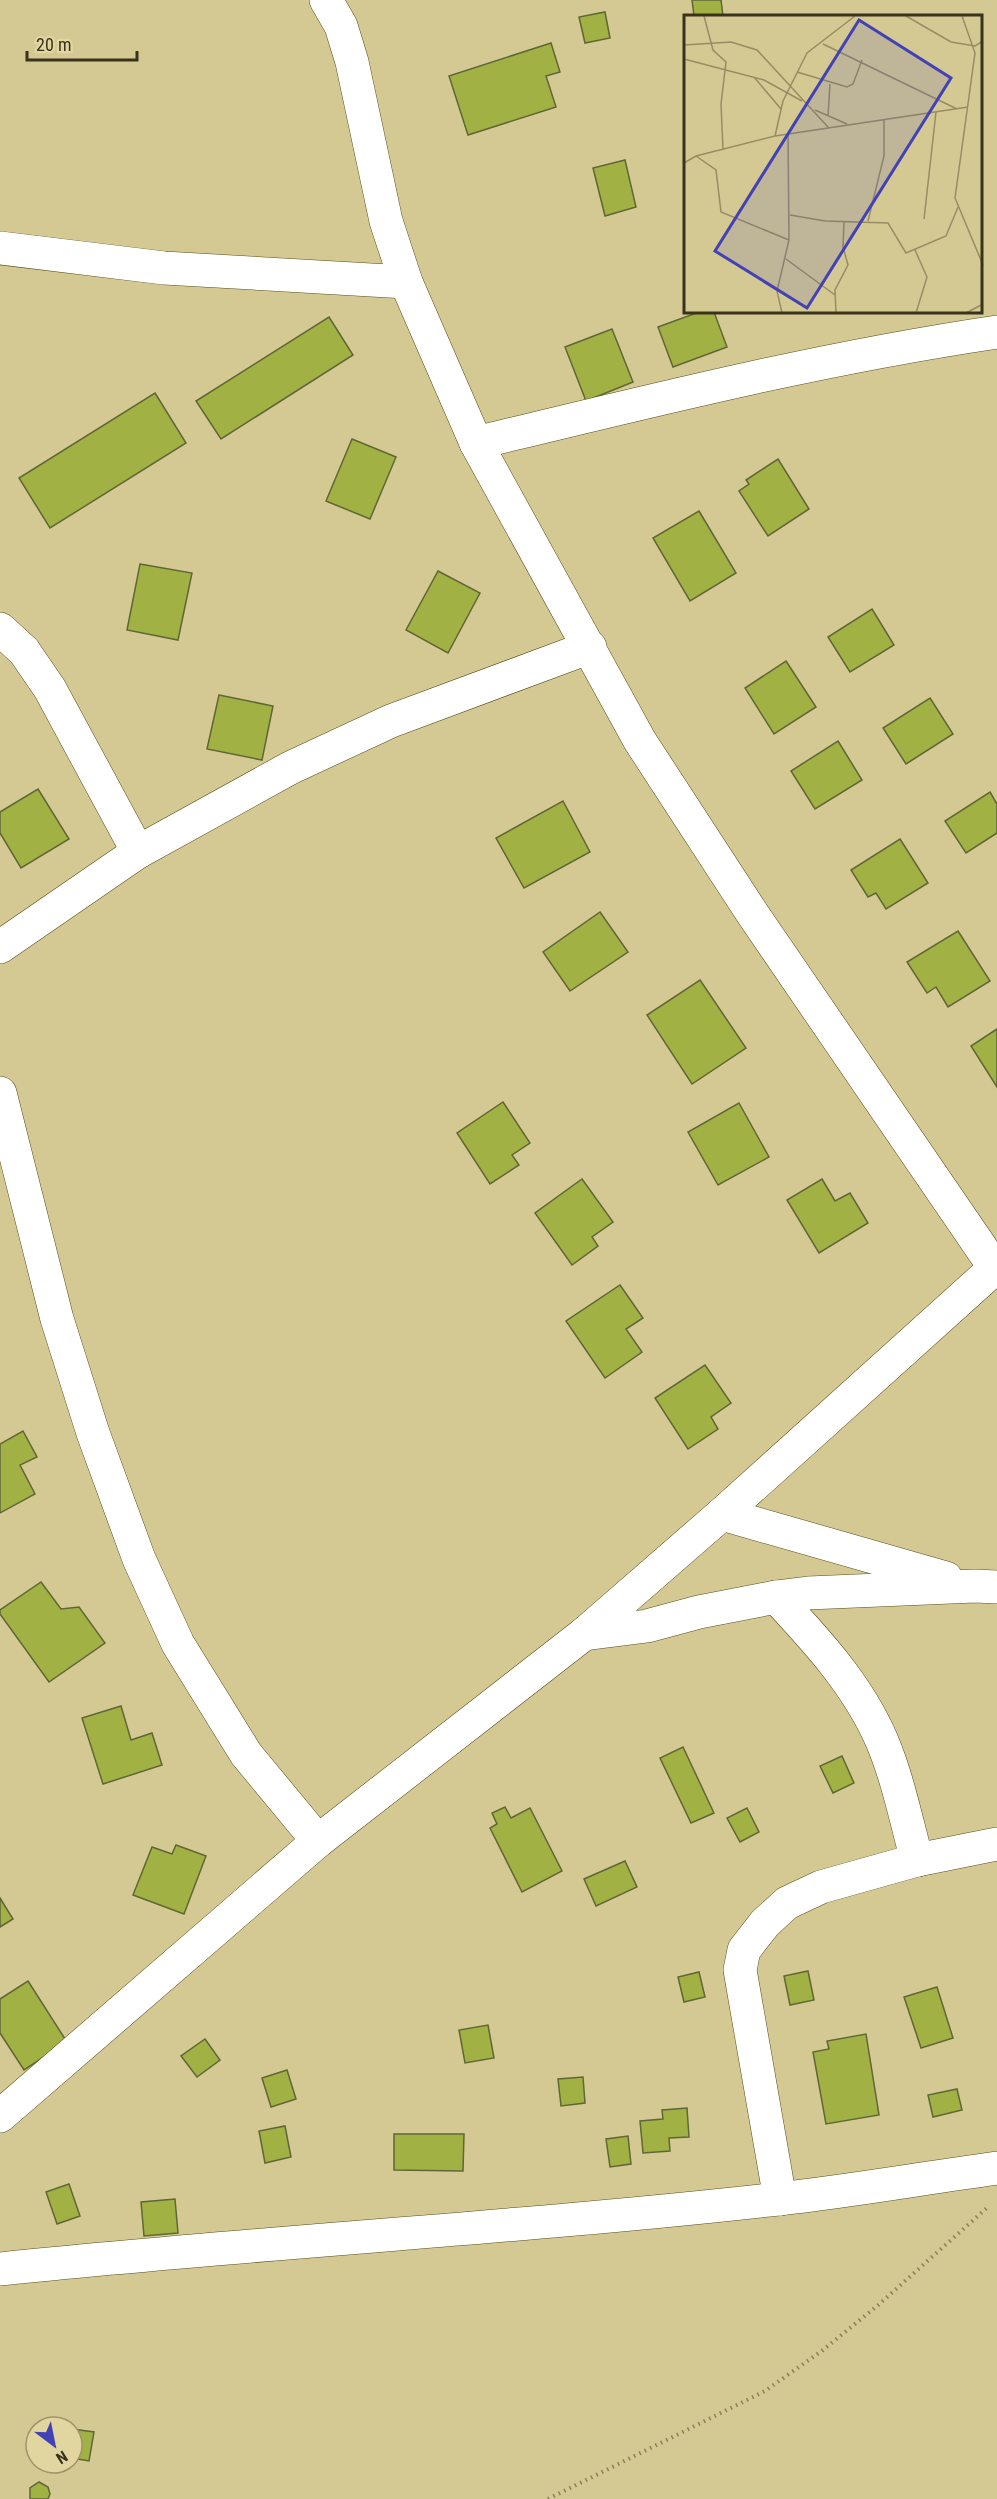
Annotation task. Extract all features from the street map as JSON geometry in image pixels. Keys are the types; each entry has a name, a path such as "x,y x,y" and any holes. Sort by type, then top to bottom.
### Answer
{"street":[{"path":"0,2116 318,1841 584,1634 722,1514 996,1267 733,884 640,741 590,646 476,443 406,282 386,220 352,62 341,26 327,0"},
{"path":"0,248 164,268 406,282"},
{"path":"476,443 712,386 932,342 997,332"},
{"path":"0,628 24,651 50,689 138,852"},
{"path":"0,947 138,852 290,768 392,721 590,646"},
{"path":"0,1093 57,1319 93,1433 139,1559 178,1644 246,1754 318,1841"},
{"path":"722,1514 990,1589"},
{"path":"584,1634 647,1626 699,1612 808,1593 990,1589"},
{"path":"776,1597 829,1655 866,1710 881,1739 894,1774 917,1860"},
{"path":"780,2199 740,1970 744,1950 765,1923 787,1903 821,1887 917,1860 997,1844"},
{"path":"0,2269 150,2254 592,2218 780,2199 997,2168"}],"path":[{"path":"548,2499 765,2391 823,2350 868,2313 997,2199"}],"building":[{"path":"692,0 721,0 723,15 694,15"},
{"path":"605,12 610,38 585,43 579,17"},
{"path":"551,43 560,72 546,76 556,107 468,135 449,76"},
{"path":"625,160 636,207 605,216 593,168"},
{"path":"694,314 715,314 727,347 673,367 658,327"},
{"path":"329,317 353,355 221,439 196,401"},
{"path":"612,329 633,382 586,401 565,347"},
{"path":"155,393 186,443 50,528 19,478"},
{"path":"352,439 396,457 370,519 326,501"},
{"path":"778,459 809,509 768,536 739,491 749,484 746,480"},
{"path":"699,511 736,573 690,601 653,538"},
{"path":"140,564 192,573 178,640 127,630"},
{"path":"438,571 480,593 448,653 406,630"},
{"path":"872,609 894,645 850,672 828,637"},
{"path":"786,661 816,707 774,734 745,688"},
{"path":"219,695 273,706 262,760 207,749"},
{"path":"930,698 953,734 906,764 883,728"},
{"path":"838,741 862,780 815,809 791,771"},
{"path":"38,789 69,839 21,868 0,833 0,812"},
{"path":"990,792 997,804 997,833 966,853 945,821"},
{"path":"563,801 590,852 524,888 496,838"},
{"path":"900,839 928,883 886,909 876,893 868,897 851,870"},
{"path":"600,912 628,952 570,991 543,952"},
{"path":"958,931 990,981 948,1007 936,987 927,993 907,962"},
{"path":"700,980 746,1048 692,1084 647,1015"},
{"path":"997,1029 997,1087 971,1046"},
{"path":"503,1102 530,1143 512,1155 519,1165 490,1184 457,1133"},
{"path":"739,1103 769,1157 718,1185 688,1132"},
{"path":"582,1179 613,1222 592,1237 598,1246 572,1265 535,1213"},
{"path":"822,1179 835,1201 850,1193 868,1223 819,1253 787,1200"},
{"path":"620,1285 643,1318 626,1329 642,1352 605,1378 566,1321"},
{"path":"705,1365 731,1403 711,1417 718,1429 688,1449 655,1398"},
{"path":"23,1431 37,1457 20,1465 35,1494 0,1513 0,1444"},
{"path":"41,1582 61,1609 79,1607 105,1643 49,1682 0,1614 0,1610"},
{"path":"121,1706 131,1740 152,1733 162,1765 103,1784 82,1718"},
{"path":"683,1747 714,1813 691,1823 660,1758"},
{"path":"842,1756 854,1783 833,1793 820,1766"},
{"path":"505,1807 511,1818 530,1808 562,1871 522,1892 490,1828 497,1824 492,1813"},
{"path":"747,1808 759,1832 740,1842 727,1818"},
{"path":"176,1845 206,1856 184,1914 133,1895 152,1847 172,1854"},
{"path":"625,1861 637,1887 596,1906 584,1879"},
{"path":"0,1898 13,1919 0,1927"},
{"path":"808,1971 814,2000 790,2005 784,1976"},
{"path":"699,1972 705,1997 684,2002 678,1977"},
{"path":"28,1981 67,2042 24,2070 0,2033 0,1999"},
{"path":"937,1987 953,2038 921,2048 904,1997"},
{"path":"488,2025 494,2058 465,2063 459,2030"},
{"path":"866,2034 879,2115 826,2124 813,2052 829,2049 827,2041"},
{"path":"205,2039 220,2060 197,2077 181,2056"},
{"path":"287,2070 296,2099 271,2107 262,2078"},
{"path":"583,2077 585,2103 561,2106 558,2079"},
{"path":"957,2089 962,2110 933,2117 928,2095"},
{"path":"687,2108 689,2137 669,2138 670,2151 643,2153 640,2121 663,2119 662,2110"},
{"path":"285,2126 291,2157 265,2163 259,2131"},
{"path":"394,2134 464,2134 463,2171 394,2170"},
{"path":"628,2136 631,2164 610,2167 606,2139"},
{"path":"69,2184 80,2216 57,2224 46,2192"},
{"path":"175,2199 178,2233 144,2236 141,2202"},
{"path":"84,2431 94,2432 89,2461 84,2460"},
{"path":"39,2482 48,2487 50,2494 48,2499 30,2499 30,2488"}]}
